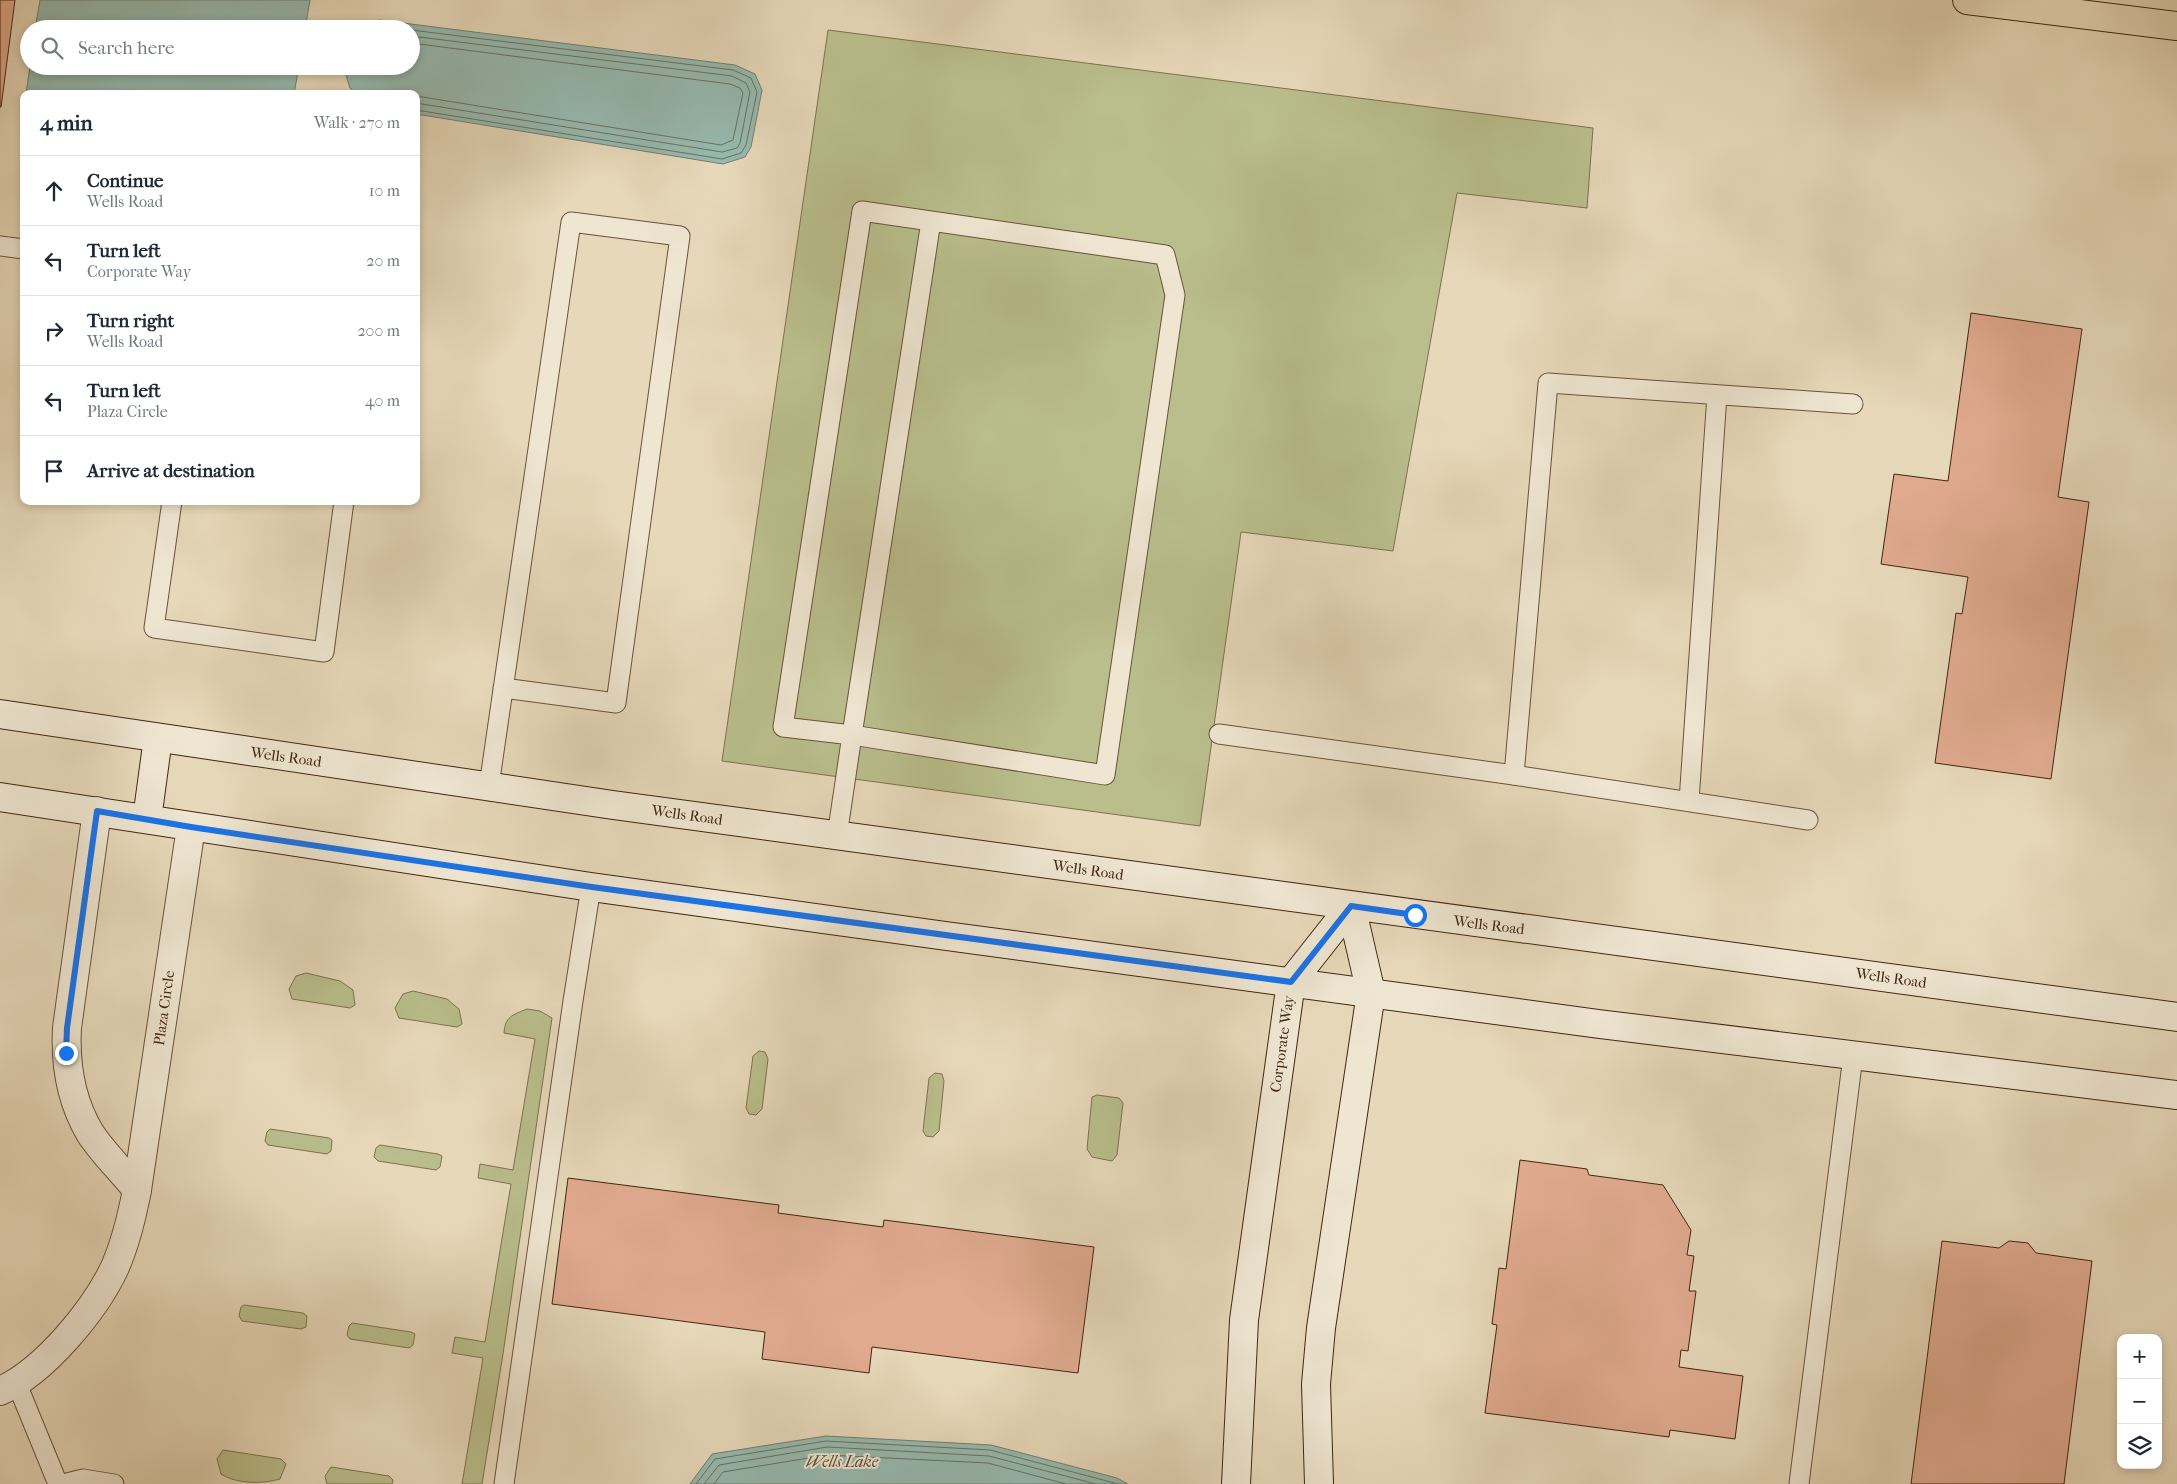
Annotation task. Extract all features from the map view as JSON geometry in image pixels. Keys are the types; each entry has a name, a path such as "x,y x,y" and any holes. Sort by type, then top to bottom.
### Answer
{"highway":[{"path":"1967,0 2177,26"}],"main road":[{"name":"Wells Road","path":"0,714 837,836 2177,1017"},
{"path":"147,819 158,738"},
{"path":"0,796 191,827 592,887 1599,1024 2177,1095"},
{"path":"97,811 67,1028 66,1053 76,1104 91,1133 137,1190"},
{"name":"Plaza Circle","path":"8,1387 57,1349 100,1292 114,1268 123,1246 137,1190 191,827"},
{"path":"1319,1484 1316,1384 1321,1328 1371,992 1351,906"},
{"name":"Corporate Way","path":"1236,1484 1244,1320 1291,982 1351,906"}],"lane":[{"path":"862,211 1166,255 1175,296 1105,775 852,735 783,726 862,211"},
{"path":"837,836 931,221"},
{"path":"489,786 503,688 571,222 680,236 616,703 503,688"},
{"path":"0,246 20,248"},
{"path":"1514,775 1548,383 1853,404"},
{"path":"1689,801 1717,395"},
{"path":"171,505 154,628 324,652 343,505"},
{"path":"1219,734 1514,775 1808,820"},
{"path":"504,1484 573,1001 592,887"},
{"path":"1799,1484 1853,1056"},
{"path":"8,1387 58,1484"},
{"path":"63,1484 83,1479 114,1484"}],"green space":[{"path":"828,30 1593,128 1587,208 1457,193 1393,551 1241,532 1200,826 722,761"},
{"path":"306,973 340,981 353,990 355,1005 350,1008 292,999 289,989 296,976"},
{"path":"413,991 447,999 459,1009 462,1024 457,1027 399,1018 395,1008 403,994"},
{"path":"527,1009 540,1011 552,1018 482,1484 462,1484 483,1358 452,1353 455,1337 485,1342 511,1184 478,1178 480,1164 513,1170 535,1039 504,1033 506,1023 510,1017"},
{"path":"759,1051 765,1052 768,1059 762,1109 756,1115 749,1114 746,1108 753,1056"},
{"path":"935,1073 942,1074 944,1081 939,1131 933,1137 926,1136 923,1131 929,1078"},
{"path":"1097,1095 1119,1098 1123,1103 1117,1155 1112,1161 1092,1157 1087,1149 1092,1097"},
{"path":"270,1129 329,1138 332,1140 331,1151 327,1154 268,1145 265,1141 267,1132"},
{"path":"380,1145 438,1154 442,1156 440,1167 436,1170 378,1161 374,1157 376,1148"},
{"path":"244,1305 303,1313 307,1316 306,1327 301,1329 242,1321 239,1316 241,1307"},
{"path":"352,1323 411,1332 415,1334 413,1345 409,1348 350,1339 347,1335 349,1326"},
{"path":"223,1450 281,1459 286,1464 280,1479 266,1482 234,1480 221,1474 217,1459"},
{"path":"331,1467 389,1476 393,1480 392,1484 327,1484 325,1476"}],"water":[{"path":"40,0 310,0 307,20 37,20"},
{"path":"420,25 735,65 755,74 762,90 751,147 745,157 723,164 420,115 420,90 352,90 346,75 420,75"},
{"path":"29,75 297,75 295,90 27,90"},
{"name":"Wells Lake","path":"826,1436 991,1445 1117,1478 1128,1484 690,1484 712,1454"}],"building":[{"path":"0,0 15,0 1,107 0,107"},
{"path":"1971,313 2082,329 2058,497 2089,502 2051,779 1935,763 1956,613 1962,614 1968,577 1881,564 1894,474 1948,481"},
{"path":"1520,1160 1587,1169 1589,1175 1663,1185 1691,1230 1687,1255 1694,1256 1689,1291 1696,1291 1688,1351 1681,1350 1679,1367 1743,1376 1735,1439 1670,1430 1669,1437 1485,1413 1497,1325 1492,1324 1499,1268 1506,1269"},
{"path":"568,1178 779,1205 778,1213 883,1227 884,1220 1094,1247 1078,1373 872,1347 869,1373 762,1359 765,1332 552,1304"},
{"path":"1942,1241 1999,1248 2009,1241 2028,1243 2036,1253 2092,1261 2064,1484 1911,1484"}],"route":[{"path":"66,1053 67,1028 97,811 191,827 592,887 1291,982 1351,906 1415,915"}]}
